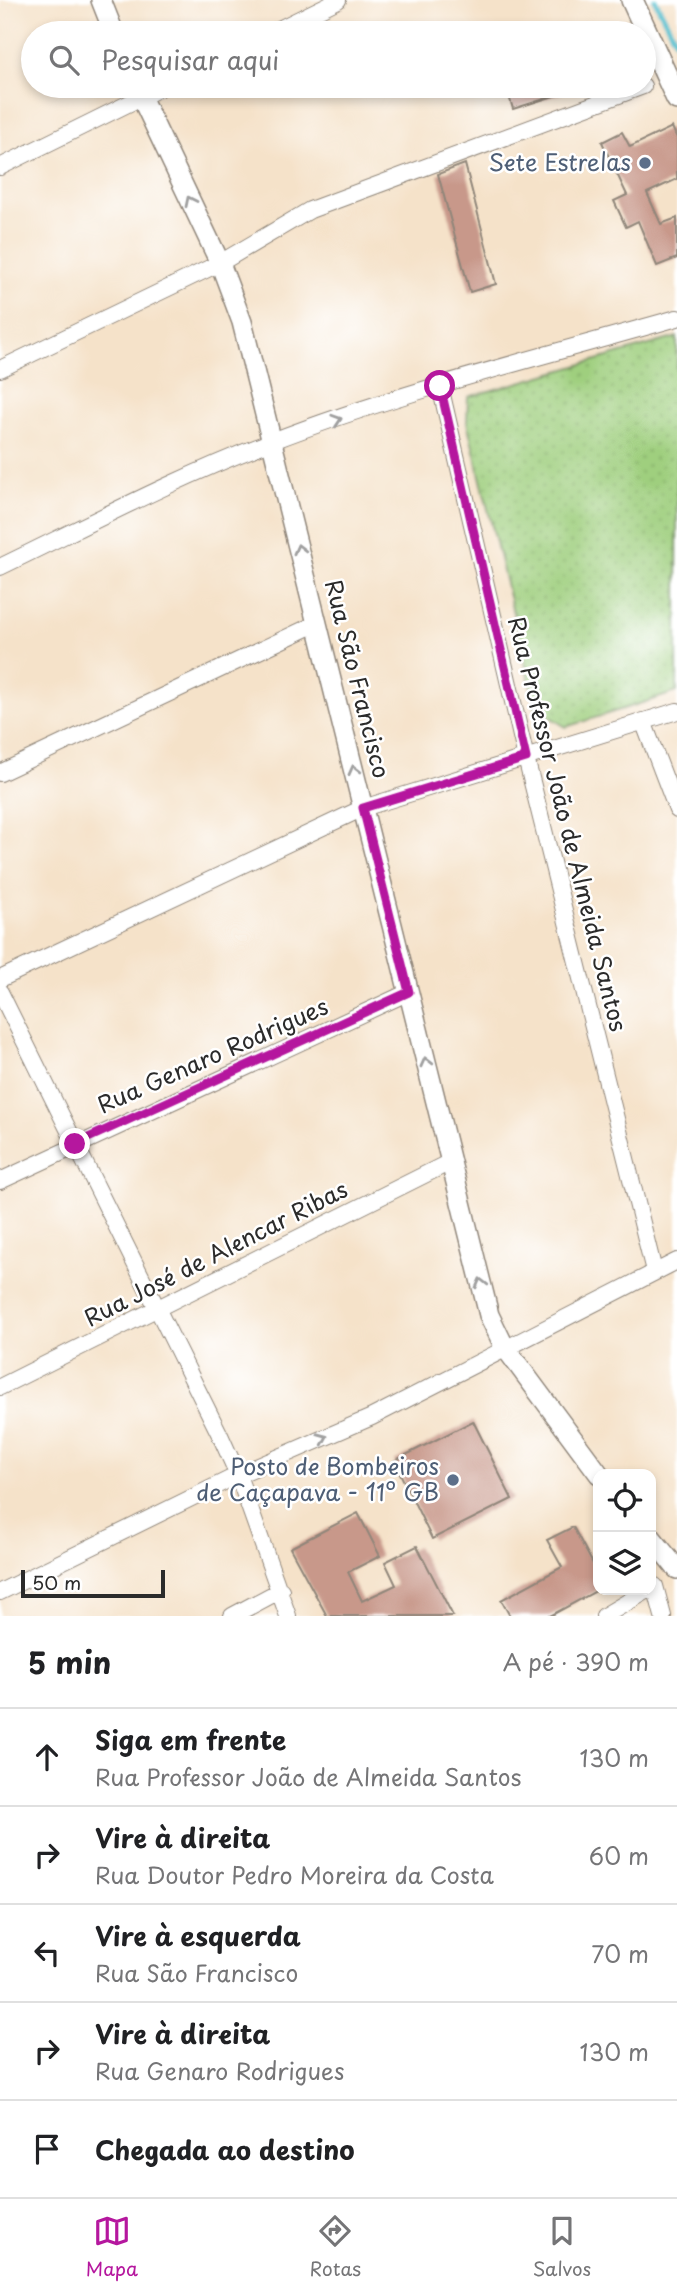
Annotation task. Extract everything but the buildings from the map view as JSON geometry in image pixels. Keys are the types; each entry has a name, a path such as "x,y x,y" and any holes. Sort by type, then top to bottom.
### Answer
{"main road":[{"path":"632,0 641,21"},
{"path":"656,54 677,99"}],"street":[{"path":"101,0 109,21"},
{"path":"295,21 338,0"},
{"path":"656,81 666,77"},
{"path":"0,167 127,98"},
{"name":"Rua São Francisco","path":"141,98 220,263 242,322 489,1315 504,1346 595,1469"},
{"path":"0,369 220,263 310,210 611,98"},
{"path":"0,567 201,470 272,441 440,386 677,318"},
{"name":"Rua Professor João de Almeida Santos","path":"440,386 526,758 654,1271"},
{"path":"0,773 318,623"},
{"path":"0,979 363,808 677,711"},
{"path":"643,721 677,810"},
{"path":"0,992 238,1475 288,1616"},
{"name":"Rua Genaro Rodrigues","path":"0,1181 75,1144 409,992"},
{"name":"Rua José de Alencar Ribas","path":"0,1387 452,1161"},
{"path":"0,1592 238,1475 372,1417 504,1346 677,1261"},
{"path":"656,1543 677,1569"},
{"path":"656,1585 677,1574"},
{"path":"232,1616 281,1590"},
{"path":"604,1616 639,1595"},
{"path":"654,1595 663,1616"}],"green space":[{"path":"677,337 677,692 566,727 536,708 467,422 468,397"}],"waterway":[{"path":"655,0 677,43"}],"place":[{"name":"Sete Estrelas","path":"645,163"},
{"name":"Posto de Bombeiros de Caçapava - 11º GB","path":"453,1480"}],"route":[{"path":"75,1144 409,992 363,808 526,758 440,386"}]}
